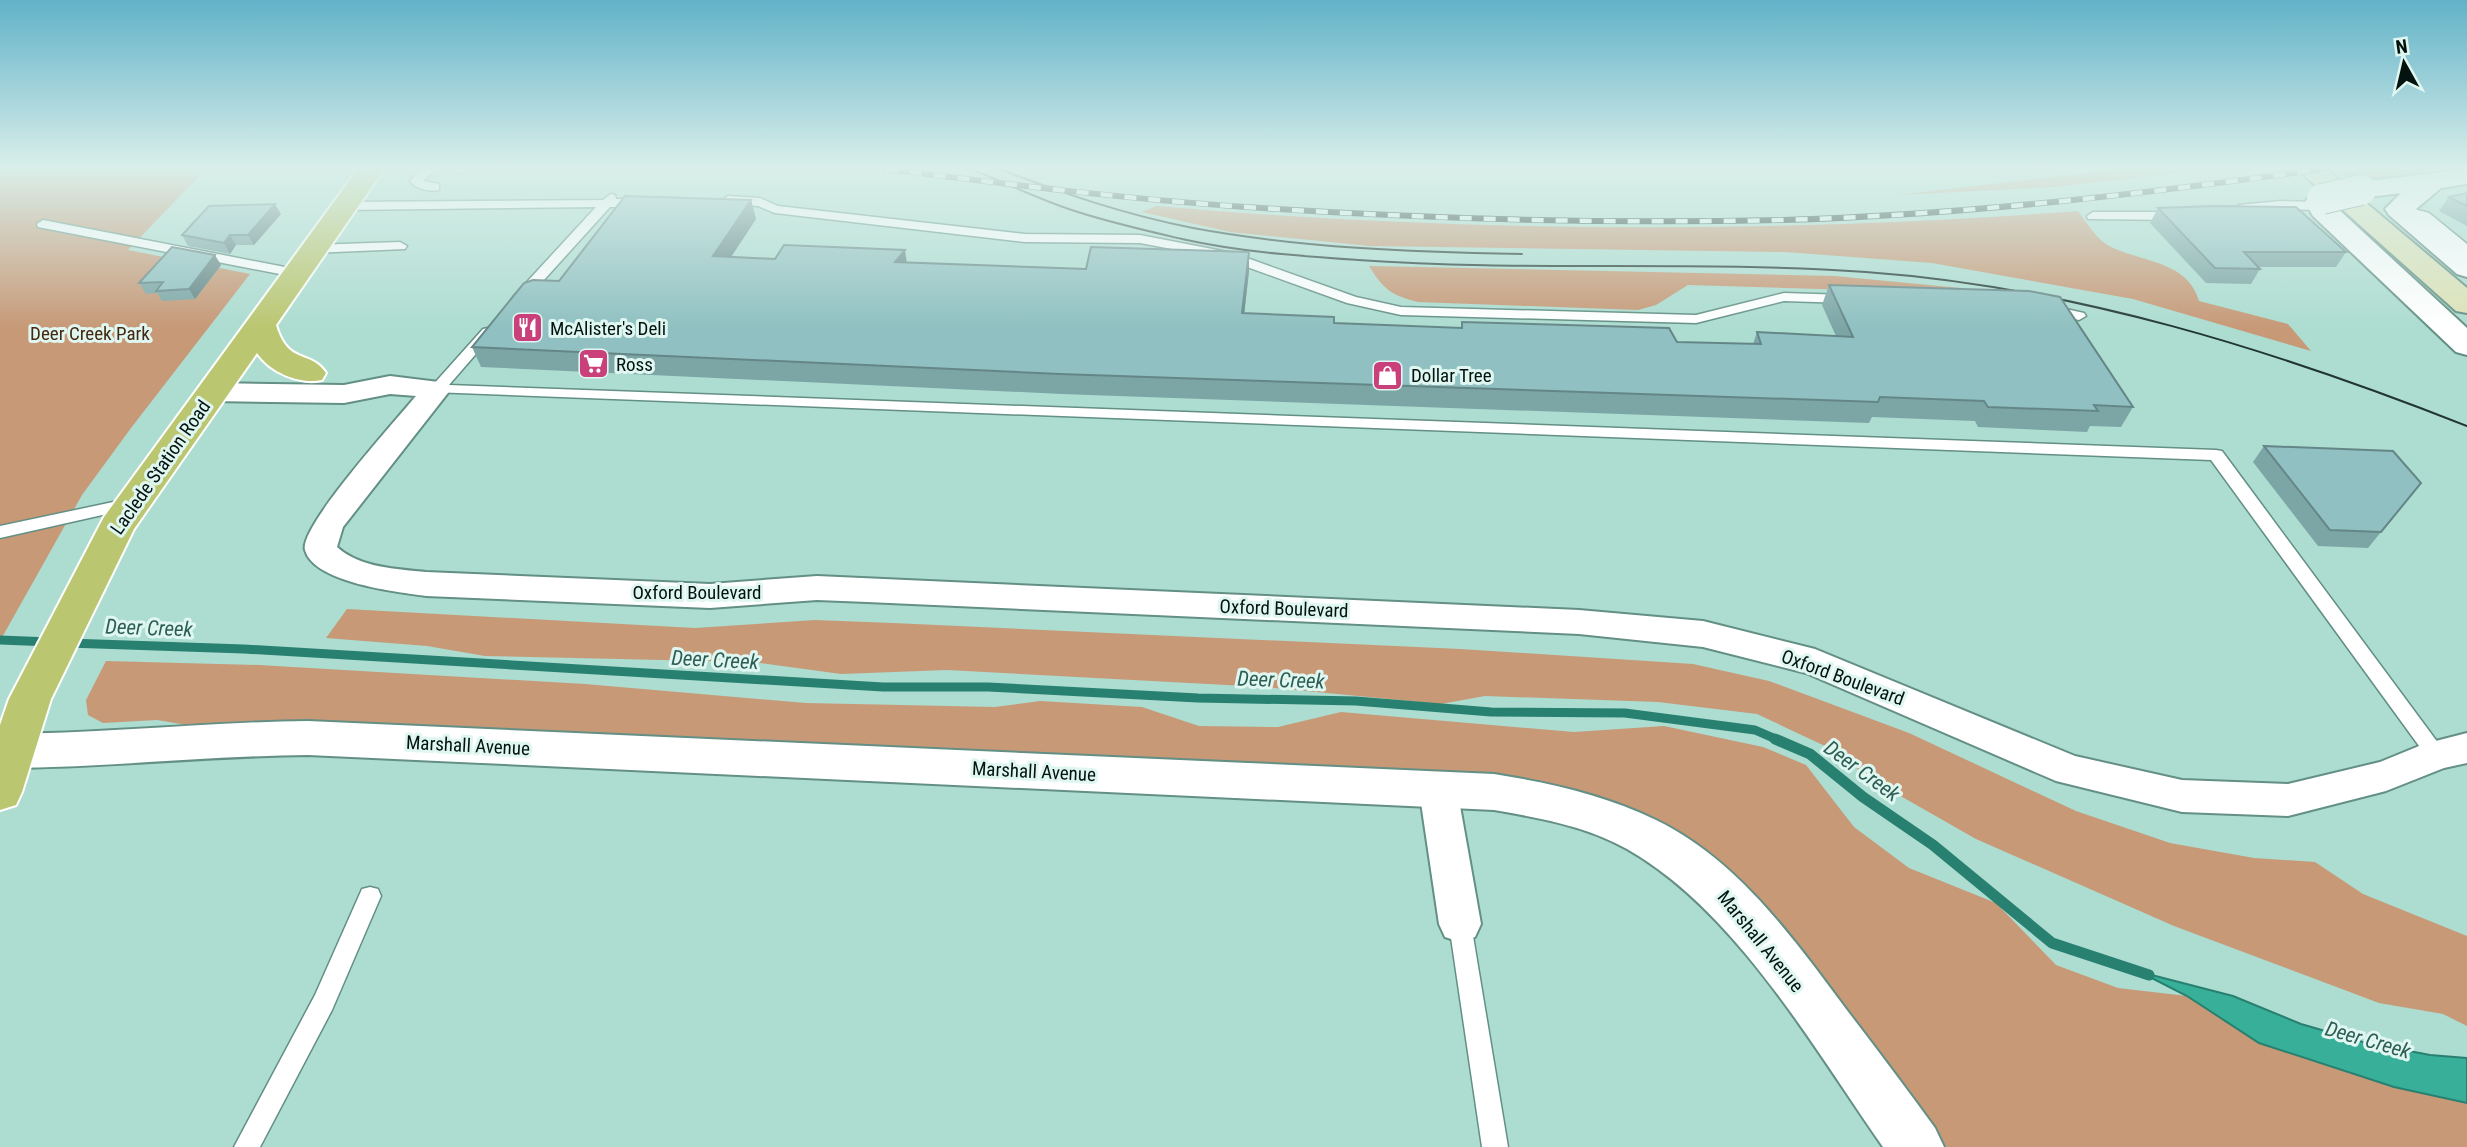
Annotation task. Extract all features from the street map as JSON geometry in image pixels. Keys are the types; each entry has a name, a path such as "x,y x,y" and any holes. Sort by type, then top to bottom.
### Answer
{"main road":[{"name":"Laclede Station Road","path":"0,792 6,751 124,515 331,223"},
{"path":"2373,223 2467,304"},
{"path":"260,323 269,351 280,361 310,373"}],"street":[{"path":"2341,223 2467,345"},
{"path":"2415,223 2467,268"},
{"path":"218,383 310,373 365,375 390,385"},
{"path":"218,383 344,394 390,385 437,389"},
{"name":"Oxford Boulevard","path":"437,389 329,523 321,540 321,550 330,562 385,579 426,583 710,596 830,588 1579,622 1703,634 1815,663 2069,770 2182,796 2288,800 2386,776 2452,752"},
{"name":"Marshall Avenue","path":"6,751 58,751 224,739 308,738 1516,794 1577,807 1640,833 1691,866 1739,909 1770,946 1916,1147"},
{"path":"1438,789 1460,924"}],"lane":[{"path":"513,306 589,223"},
{"path":"892,223 1025,238 1140,239 1228,256 1352,300 1401,311 1605,319 1696,319 1784,297 1866,300"},
{"path":"2432,223 2467,251"},
{"path":"43,224 303,261 400,246"},
{"path":"2029,306 2079,316"},
{"path":"437,389 495,325"},
{"path":"437,389 2216,455 2452,752"},
{"path":"0,532 124,515"},
{"path":"247,1147 324,1002 370,896"},
{"path":"1460,924 1495,1147"}],"green space":[{"name":"Deer Creek Park","path":"0,223 154,223 128,250 250,274 82,495 0,641"},
{"path":"1188,223 1732,227 1876,223 2086,223 2106,244 2158,263 2183,276 2193,287 2199,301 2288,324 2311,351 2133,299 1932,263 1785,252 1370,246 1230,232"},
{"path":"1369,266 1835,276 1960,288 1946,292 1922,292 1688,285 1656,305 1638,310 1418,302 1389,290"},
{"path":"347,609 695,628 815,620 893,623 1460,649 1693,664 1769,681 1909,733 2076,811 2170,843 2254,858 2315,862 2363,894 2467,936 2467,1026 2443,1014 2379,1003 2174,926 1976,839 1876,782 1825,746 1757,714 1658,702 1485,696 1441,704 1264,687 947,670 841,674 752,662 485,656 427,646 326,638"},
{"path":"106,661 259,665 585,684 806,703 995,707 1040,701 1142,707 1199,726 1278,727 1341,712 1574,732 1664,726 1763,747 1806,765 1854,827 1909,868 1996,903 2056,965 2118,988 2187,996 2259,1043 2394,1087 2467,1103 2467,1147 1945,1147 1726,869 1676,833 1603,798 1517,778 1452,773 243,724 187,725 157,720 103,723 88,715 86,700"}],"shaded area":[{"path":"2140,972 2233,996 2301,1024 2363,1042 2430,1055 2467,1058 2467,1103 2394,1087 2259,1043 2187,996"}],"building":[{"path":"194,223 259,223 248,235 230,235 224,243 182,235"},
{"path":"604,223 736,223 713,256 775,259 784,245 905,250 895,262 1086,269 1091,247 1249,252 1242,313 1334,317 1334,323 1462,328 1462,322 1669,328 1677,342 1761,344 1757,332 1853,337 1829,285 2029,291 2060,297 2133,407 2094,405 2098,411 1988,407 1984,401 1880,397 1878,402 1060,374 472,347 524,283 533,280 559,281"},
{"path":"2172,223 2313,223 2346,252 2244,252 2260,269 2215,268"},
{"path":"172,247 215,255 189,289 156,291 163,282 139,283"},
{"path":"2264,446 2393,451 2421,483 2381,532 2330,530"}],"waterway":[{"name":"Deer Creek","path":"0,640 51,642"},
{"name":"Deer Creek","path":"68,643 244,649 883,687 988,687 1198,698 1356,701 1491,712 1625,713 1755,730 1780,741"},
{"name":"Deer Creek","path":"1775,739 1810,754 1863,797 1933,845 2052,943 2149,975"}],"tram line":[{"path":"1114,223 1204,243 1314,257 1485,265 1803,269 1944,280 2097,307 2172,326 2321,372 2467,426"},
{"path":"1166,223 1234,235 1357,248 1522,254"}],"place":[{"name":"McAlister's Deli","path":"527,328"},
{"name":"Ross","path":"593,364"},
{"name":"Dollar Tree","path":"1388,375"}]}
